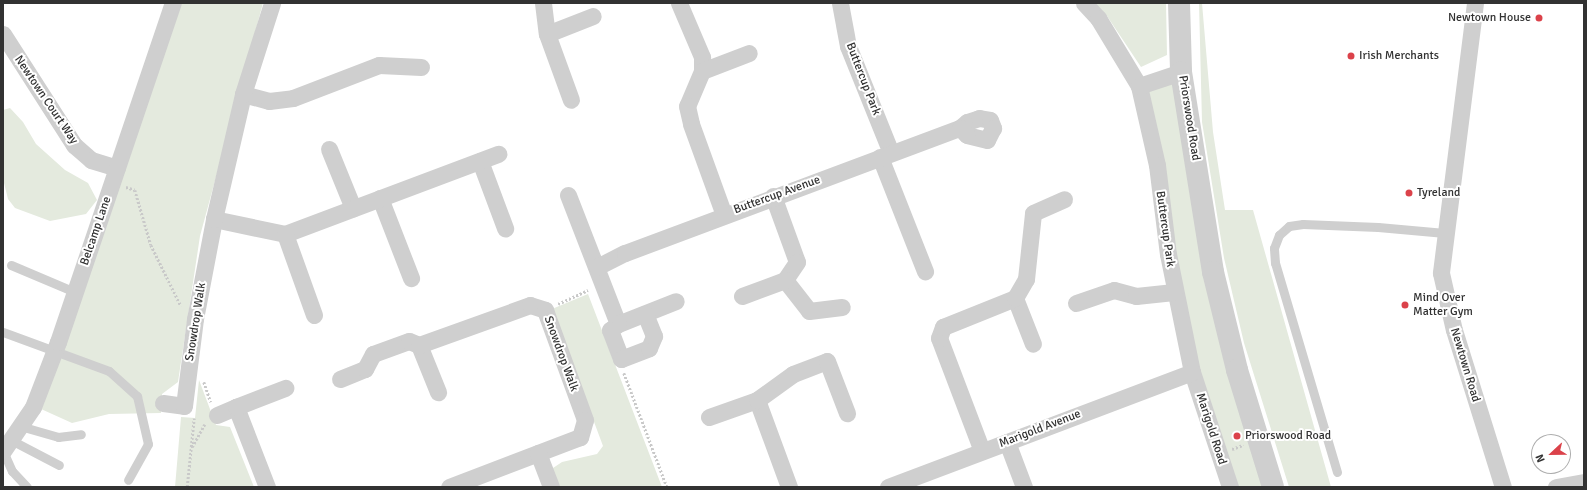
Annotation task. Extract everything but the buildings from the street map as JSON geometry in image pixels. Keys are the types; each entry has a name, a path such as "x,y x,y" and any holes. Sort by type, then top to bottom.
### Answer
{"street":[{"name":"Belcamp Lane","path":"11,439 33,407 54,353 173,3"},
{"name":"Snowdrop Walk","path":"163,404 184,406 195,319 214,219 243,94 272,3"},
{"path":"543,3 547,34 572,100"},
{"path":"679,3 702,57 702,71 687,106 691,124 724,215"},
{"name":"Buttercup Park","path":"840,3 848,46 925,271"},
{"name":"Buttercup Park","path":"1084,3 1098,18 1139,86 1157,165 1174,292 1192,372"},
{"name":"Priorswood Road","path":"1179,3 1181,72 1213,272 1237,370 1273,487"},
{"name":"Newtown Road","path":"1475,3 1441,273 1445,295 1503,487"},
{"path":"547,34 593,16"},
{"name":"Newtown Court Way","path":"6,44 74,145 91,160 114,176"},
{"path":"702,71 749,53"},
{"path":"243,94 269,101 293,98 379,64 421,67"},
{"path":"1139,86 1181,72"},
{"name":"Buttercup Avenue","path":"597,267 773,196 960,128"},
{"path":"329,149 353,208"},
{"path":"214,219 285,234 498,154"},
{"path":"480,161 505,228"},
{"path":"568,195 618,324"},
{"path":"742,296 785,280 797,262 773,196"},
{"path":"380,198 411,278"},
{"path":"982,451 939,338 943,327 1015,298 1026,279 1033,213 1064,199"},
{"path":"285,234 314,314"},
{"path":"785,280 809,311 842,307"},
{"path":"1076,303 1114,290 1136,296 1174,292"},
{"path":"1015,298 1033,344"},
{"path":"645,314 654,336 650,348 622,359 610,330 618,324 676,301"},
{"name":"Snowdrop Walk","path":"340,379 365,369 373,354 409,341 419,345 530,305 544,310 585,420 580,437 449,487"},
{"path":"419,345 438,392"},
{"path":"709,417 757,400 793,374 827,361 847,413"},
{"name":"Marigold Avenue","path":"888,487 1192,372"},
{"name":"Marigold Road","path":"1192,372 1230,487"},
{"path":"216,412 236,407 285,388"},
{"path":"757,400 789,487"},
{"path":"236,407 267,487"},
{"path":"1007,442 1024,487"},
{"path":"538,454 551,487"},
{"path":"1556,487 1584,482"}],"lane":[{"path":"1338,472 1276,263 1274,248 1279,235 1289,226 1303,224 1378,227 1445,234"},
{"path":"11,265 75,292"},
{"path":"3,332 54,353 109,371 137,396 148,444 128,480"},
{"path":"11,439 58,437 82,434"},
{"path":"11,439 59,465"},
{"path":"11,439 12,471 27,487"}],"path":[{"path":"114,176 135,190 151,245 178,299 185,319 195,319"},
{"path":"544,310 590,289"},
{"path":"203,381 216,412"},
{"path":"190,449 211,410 216,412"},
{"path":"187,487 194,413"},
{"path":"1219,454 1258,440"}],"shaded area":[{"path":"180,3 263,3 200,236 178,382 162,394 161,413 109,414 72,423 41,409"},
{"path":"1095,3 1166,3 1167,55 1141,67 1107,16"},
{"path":"1199,3 1202,3 1213,132 1225,210 1253,210 1331,487 1289,487 1244,343 1224,258 1202,122"},
{"path":"1181,73 1212,272 1272,487 1230,487 1192,372 1139,86"},
{"path":"10,108 23,122 36,144 65,170 88,183 97,200 86,214 50,221 15,208 8,199 3,179 3,110"},
{"path":"588,294 662,487 553,487 553,468 562,462 597,454 603,446 552,309"},
{"path":"199,380 216,425 230,427 254,487 175,487 181,417 195,418"}],"place":[{"name":"Newtown House","path":"1539,18"},
{"name":"Irish Merchants","path":"1351,56"},
{"name":"Tyreland","path":"1409,193"},
{"name":"Mind Over Matter Gym","path":"1405,305"},
{"name":"Priorswood Road","path":"1237,436"}]}
